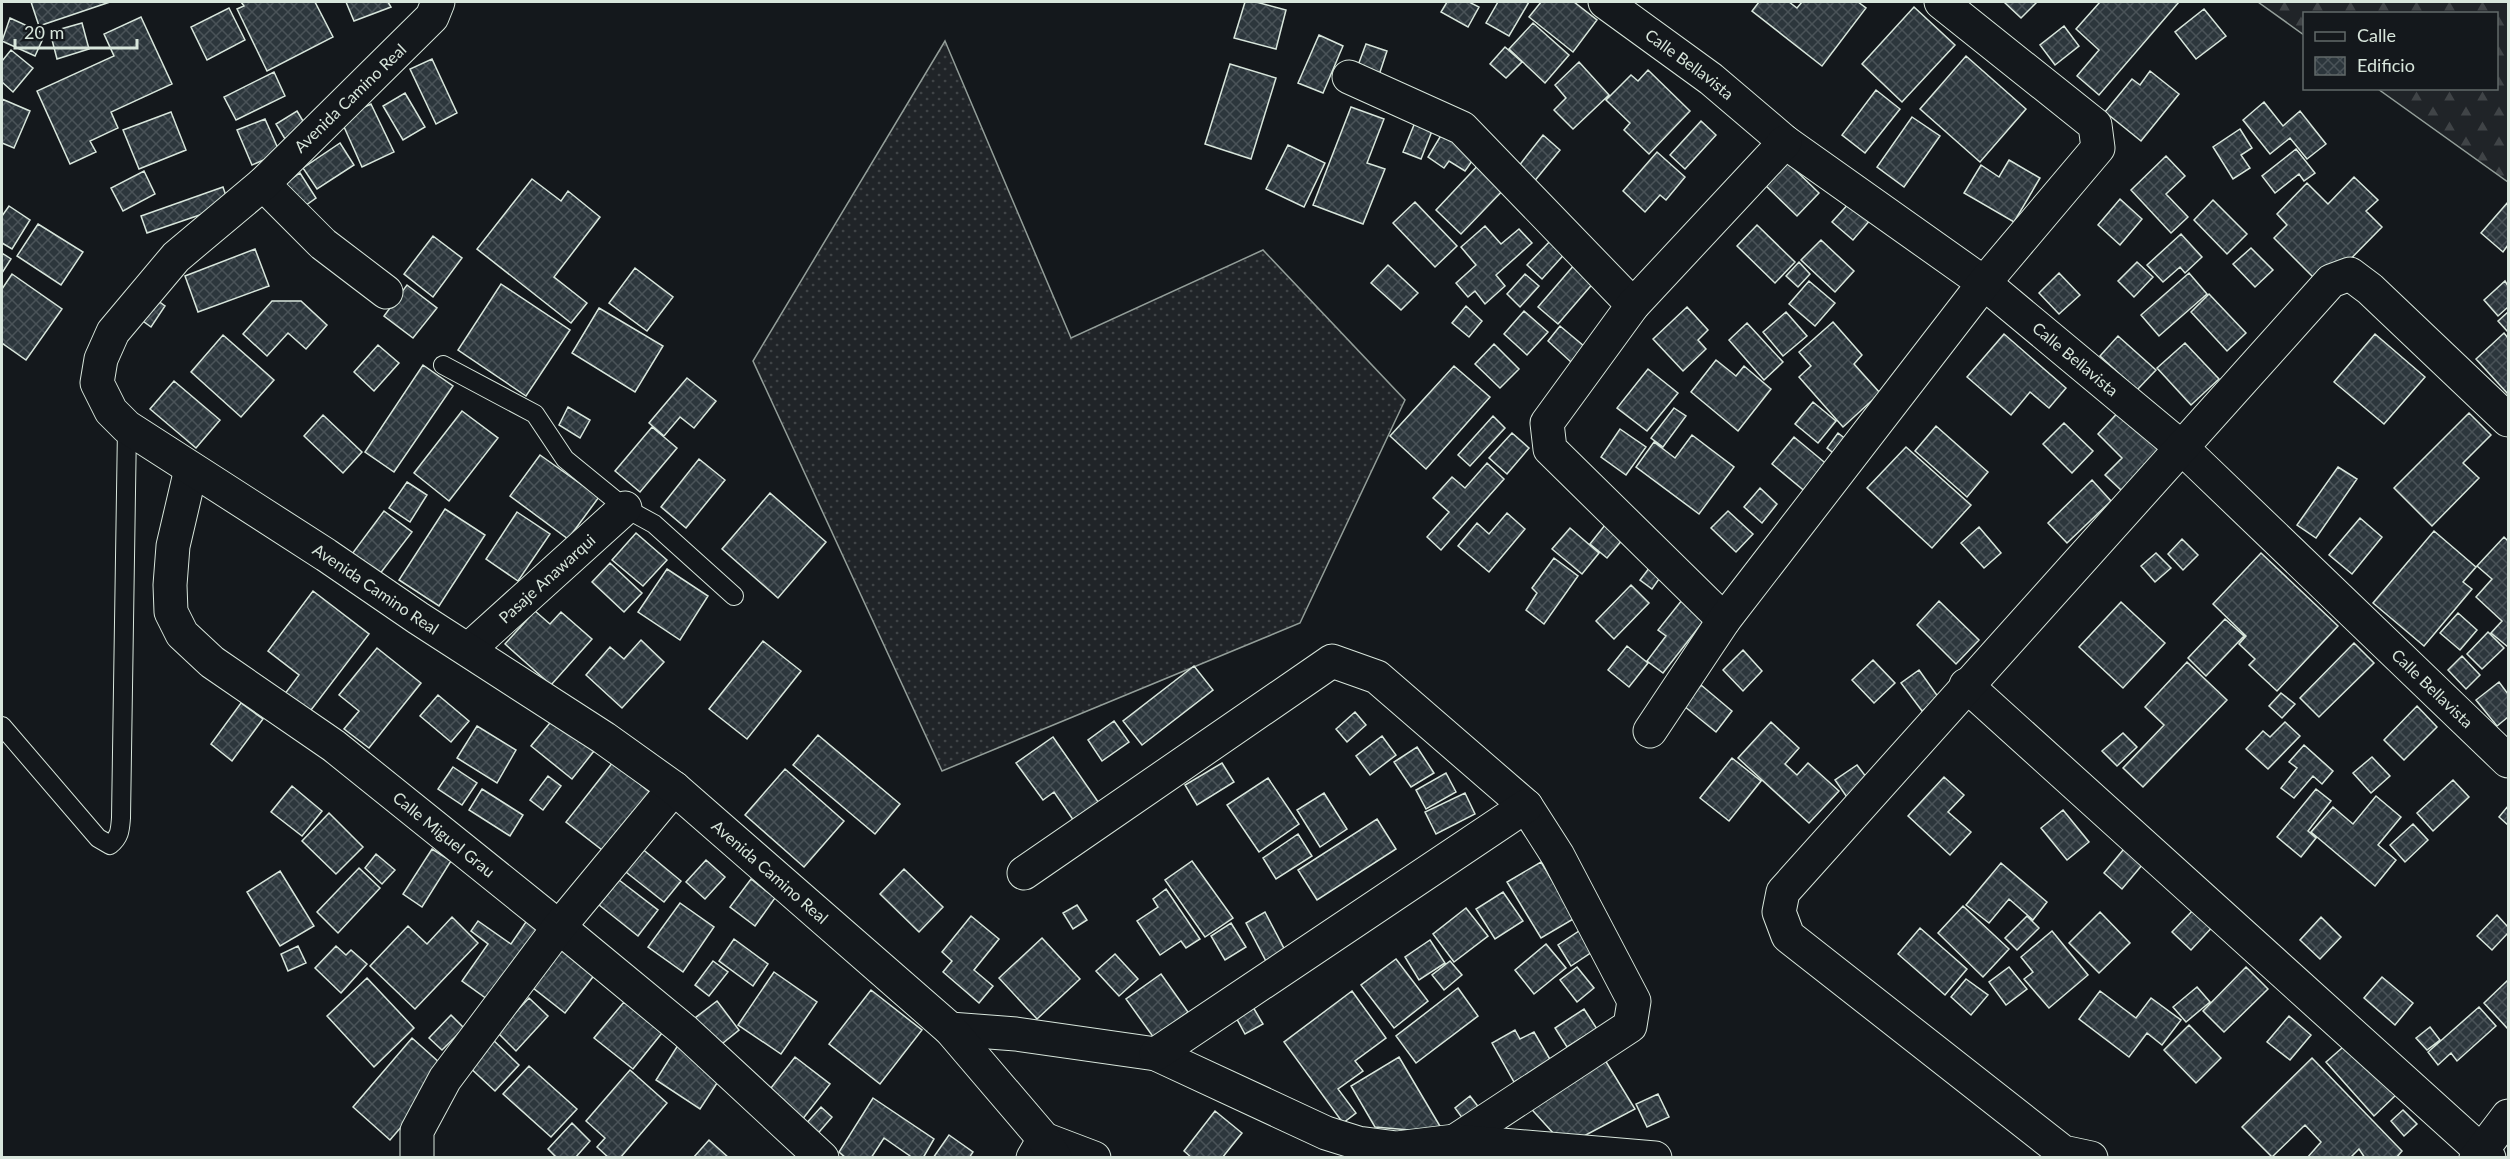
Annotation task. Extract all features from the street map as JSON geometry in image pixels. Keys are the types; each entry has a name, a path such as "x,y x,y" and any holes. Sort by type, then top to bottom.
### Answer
{"street":[{"name":"Avenida Camino Real","path":"438,2 432,17 263,184 177,257 113,332 101,359 97,383 111,411 126,427 470,649 674,788 950,1029 1044,1151"},
{"name":"Calle Bellavista","path":"1605,2 1711,79 1785,142 1984,283 2181,447 2508,761"},
{"path":"1650,731 1724,620 1984,283 2098,148 2095,125 1941,2"},
{"path":"1349,77 1462,128 1633,305"},
{"path":"1724,620 1550,449 1547,423 1633,305 1785,142"},
{"path":"263,184 323,244 386,292"},
{"path":"2091,1158 2062,1152 1788,936 1779,912 1783,892 1966,685 2331,281 2350,274 2370,289 2508,420"},
{"name":"Calle Miguel Grau","path":"191,469 173,546 170,585 171,612 182,634 212,662 334,746 559,927 685,1031 822,1158"},
{"name":"Pasaje Anawarqui","path":"470,649 625,508"},
{"path":"1024,873 1332,661 1377,677 1526,806 1558,856 1634,1001 1630,1026 1455,1141"},
{"path":"1966,685 2482,1155 2508,1116"},
{"path":"417,1158 417,1131 445,1079 559,927 674,788"},
{"path":"1156,1054 1526,806"},
{"path":"950,1029 1016,1034 1156,1054 1326,1133 1358,1143 1397,1148 1455,1141 1656,1158"},
{"path":"1044,1151 1094,1158"}],"lane":[{"path":"443,365 535,414 566,459 625,508 654,524 734,596"},
{"path":"2,726 98,838 110,844 116,840 120,832 121,818 126,427"}],"green space":[{"path":"2258,2 2508,2 2508,182 2379,90 2498,90 2498,12 2303,12 2303,34"},
{"path":"945,41 1071,338 1263,250 1405,400 1300,623 942,771 753,361"}],"building":[{"path":"31,2 110,2 39,26"},
{"path":"241,2 315,2 333,37 267,71 237,9 244,6"},
{"path":"346,2 388,2 391,7 354,21"},
{"path":"1245,2 1256,2 1286,10 1276,49 1234,38"},
{"path":"1447,2 1469,2 1479,7 1468,27 1441,12"},
{"path":"1498,2 1529,2 1509,36 1486,23"},
{"path":"1541,2 1574,2 1597,20 1573,52 1529,17"},
{"path":"1759,2 1789,2 1797,8 1802,2 1858,2 1866,8 1822,66 1752,11"},
{"path":"2004,2 2037,2 2021,18"},
{"path":"2100,2 2179,2 2099,95 2077,76 2099,50 2076,29"},
{"path":"1914,7 1955,45 1902,102 1862,64"},
{"path":"229,8 245,40 207,60 191,27"},
{"path":"2204,9 2226,36 2196,59 2175,32"},
{"path":"141,17 172,84 111,112 118,128 90,141 96,152 70,164 37,91 114,56 104,34"},
{"path":"10,18 45,34 35,56 2,41"},
{"path":"82,23 89,49 57,59 50,32"},
{"path":"1533,23 1569,55 1545,83 1509,49"},
{"path":"2064,26 2079,46 2055,65 2040,45"},
{"path":"1319,35 1343,46 1323,93 1298,83"},
{"path":"1366,44 1387,51 1379,75 1357,68"},
{"path":"1505,47 1522,62 1506,78 1490,64"},
{"path":"11,50 33,68 13,92 2,82 2,61"},
{"path":"1966,56 2026,109 1980,162 1920,109"},
{"path":"432,59 457,113 436,124 410,69"},
{"path":"1579,62 1609,95 1573,129 1554,110 1566,98 1555,85"},
{"path":"1230,64 1276,78 1251,159 1205,144"},
{"path":"1648,70 1690,111 1649,154 1624,130 1630,123 1606,100 1631,75 1638,81"},
{"path":"2150,71 2179,94 2141,141 2105,112 2132,79 2140,85"},
{"path":"274,72 285,96 236,120 224,97"},
{"path":"1876,90 1900,109 1865,153 1842,135"},
{"path":"405,93 425,127 403,140 383,106"},
{"path":"2,99 30,111 14,148 2,143"},
{"path":"2264,102 2283,126 2300,111 2326,144 2307,159 2290,138 2270,154 2243,120"},
{"path":"371,104 394,152 362,167 340,118"},
{"path":"1351,107 1384,119 1367,163 1385,169 1363,224 1313,205"},
{"path":"297,111 306,126 285,139 276,124"},
{"path":"171,112 186,150 139,169 123,130"},
{"path":"1912,117 1940,136 1904,187 1877,167"},
{"path":"265,119 280,153 252,165 237,130"},
{"path":"1416,120 1434,126 1421,159 1403,152"},
{"path":"1701,121 1716,135 1685,169 1670,155"},
{"path":"2240,129 2252,148 2241,155 2250,168 2233,179 2213,147"},
{"path":"1443,132 1477,154 1465,171 1449,161 1444,168 1428,157"},
{"path":"1543,135 1560,150 1528,189 1511,176"},
{"path":"340,143 354,165 317,189 303,168"},
{"path":"1288,145 1325,163 1304,207 1266,189"},
{"path":"2296,149 2315,173 2304,181 2299,174 2275,193 2262,176"},
{"path":"1657,152 1685,177 1666,200 1660,195 1645,212 1623,191"},
{"path":"2166,156 2185,176 2166,194 2188,217 2171,233 2131,190"},
{"path":"1483,160 1508,185 1461,234 1436,210"},
{"path":"2009,160 2040,178 2014,222 1964,193 1981,165 1999,177"},
{"path":"1786,161 1819,193 1797,216 1765,185"},
{"path":"144,171 155,194 123,211 111,188"},
{"path":"300,173 316,198 295,213 278,188"},
{"path":"2354,177 2378,200 2366,211 2382,227 2323,287 2274,238 2287,225 2277,214 2307,183 2328,204"},
{"path":"532,179 561,201 568,191 600,217 554,277 587,303 571,323 477,249"},
{"path":"223,187 229,205 147,233 141,216"},
{"path":"2120,199 2142,219 2120,245 2098,225"},
{"path":"2213,200 2247,234 2227,254 2194,220"},
{"path":"1851,201 1871,219 1853,240 1832,222"},
{"path":"1415,202 1457,246 1435,267 1393,223"},
{"path":"2508,202 2508,245 2503,252 2481,233"},
{"path":"9,206 30,220 12,249 2,243 2,216"},
{"path":"38,224 83,252 61,285 17,256"},
{"path":"1757,225 1795,262 1775,283 1737,246"},
{"path":"1485,226 1501,244 1519,229 1532,243 1496,275 1505,286 1485,304 1475,291 1468,297 1456,283 1476,265 1461,247"},
{"path":"2181,234 2202,257 2185,273 2180,267 2163,282 2147,265"},
{"path":"433,236 462,258 433,297 404,274"},
{"path":"1555,236 1569,249 1542,279 1527,265"},
{"path":"1821,240 1854,271 1835,292 1801,260"},
{"path":"2251,248 2273,270 2255,287 2233,264"},
{"path":"255,249 269,286 198,312 185,276"},
{"path":"2,253 11,259 2,273"},
{"path":"1581,257 1601,274 1558,324 1538,307"},
{"path":"1799,262 1810,274 1798,287 1786,276"},
{"path":"2137,262 2153,277 2134,297 2118,281"},
{"path":"1388,265 1418,293 1401,310 1371,283"},
{"path":"635,268 673,297 647,331 609,303"},
{"path":"2059,273 2080,295 2059,314 2039,293"},
{"path":"2189,273 2207,294 2159,336 2141,315"},
{"path":"12,274 62,309 26,360 2,343 2,289"},
{"path":"1525,274 1539,286 1520,307 1507,294"},
{"path":"1809,281 1835,303 1815,326 1789,304"},
{"path":"2505,281 2508,286 2508,307 2498,316 2484,300"},
{"path":"501,284 570,330 526,396 458,350"},
{"path":"407,285 437,308 413,338 384,316"},
{"path":"147,293 165,306 151,327 132,313"},
{"path":"2209,294 2246,333 2227,351 2191,312"},
{"path":"272,301 301,301 327,325 306,349 288,333 267,356 243,334"},
{"path":"1466,306 1482,321 1469,337 1452,323"},
{"path":"1687,307 1708,330 1698,340 1706,349 1683,371 1653,339"},
{"path":"599,308 663,346 635,392 572,353"},
{"path":"1524,311 1548,332 1527,355 1504,334"},
{"path":"1786,312 1807,336 1783,356 1763,332"},
{"path":"2508,312 2508,332 2498,321"},
{"path":"1833,322 1862,355 1854,364 1880,393 1843,427 1799,377 1811,366 1799,352"},
{"path":"1747,323 1783,362 1764,380 1729,340"},
{"path":"1560,326 1584,346 1571,362 1548,341"},
{"path":"2504,333 2508,338 2508,394 2476,359"},
{"path":"2004,334 2066,388 2049,408 2030,392 2011,415 1967,377"},
{"path":"2375,334 2425,377 2384,424 2334,382"},
{"path":"223,335 274,380 241,417 191,372"},
{"path":"2118,336 2156,370 2137,390 2100,356"},
{"path":"2185,343 2219,379 2191,405 2157,368"},
{"path":"1494,344 1519,369 1500,388 1475,364"},
{"path":"378,345 399,363 374,391 354,372"},
{"path":"1716,360 1736,376 1744,366 1771,389 1738,431 1691,392"},
{"path":"423,365 453,386 394,472 365,452"},
{"path":"1454,366 1490,397 1426,469 1390,436"},
{"path":"1648,369 1678,393 1647,431 1617,408"},
{"path":"687,378 716,401 694,428 680,417 664,436 649,423"},
{"path":"174,381 220,420 196,448 150,409"},
{"path":"1813,402 1836,421 1818,443 1795,424"},
{"path":"568,407 590,420 580,438 559,425"},
{"path":"2123,407 2164,448 2122,491 2105,475 2122,458 2098,434"},
{"path":"1674,408 1686,416 1663,447 1651,438"},
{"path":"462,411 498,438 449,501 414,473"},
{"path":"2469,413 2491,435 2463,463 2479,478 2432,526 2394,488"},
{"path":"323,415 362,452 343,473 304,436"},
{"path":"1493,416 1505,428 1470,466 1458,455"},
{"path":"2064,423 2093,451 2072,473 2043,444"},
{"path":"1936,426 1988,472 1967,497 1915,451"},
{"path":"652,427 677,448 640,492 615,471"},
{"path":"1620,429 1646,447 1626,475 1601,457"},
{"path":"1512,433 1529,448 1507,474 1489,458"},
{"path":"1838,433 1852,444 1841,459 1827,448"},
{"path":"1692,435 1734,467 1699,514 1636,467 1654,442 1675,458"},
{"path":"1794,437 1835,471 1813,498 1772,464"},
{"path":"1906,447 1971,505 1932,548 1867,488"},
{"path":"540,455 599,497 568,539 510,496"},
{"path":"699,459 725,480 686,528 661,507"},
{"path":"1487,463 1504,479 1441,550 1427,537 1449,512 1433,498 1452,477 1465,488"},
{"path":"2338,467 2357,479 2316,538 2297,525"},
{"path":"2092,480 2111,501 2067,543 2048,523"},
{"path":"407,482 427,495 410,522 389,508"},
{"path":"1760,488 1777,504 1762,523 1744,507"},
{"path":"770,493 826,542 778,598 722,549"},
{"path":"445,509 485,535 439,606 399,580"},
{"path":"384,511 412,532 379,575 352,554"},
{"path":"1728,511 1753,534 1736,552 1711,528"},
{"path":"517,512 550,534 518,581 486,559"},
{"path":"1507,513 1525,529 1489,572 1458,546 1477,523 1489,534"},
{"path":"2360,518 2382,537 2352,574 2329,555"},
{"path":"1605,525 1623,539 1607,558 1590,544"},
{"path":"1979,527 2001,553 1984,568 1961,543"},
{"path":"1570,528 1599,553 1582,574 1552,549"},
{"path":"2434,531 2476,567 2463,582 2472,589 2424,646 2373,603"},
{"path":"636,533 667,560 643,586 612,560"},
{"path":"2504,537 2508,541 2508,647 2491,633 2502,621 2476,597 2492,579 2477,566"},
{"path":"2182,539 2198,555 2183,570 2168,554"},
{"path":"2156,553 2171,568 2155,582 2141,566"},
{"path":"2261,553 2338,626 2277,691 2249,665 2255,659 2239,644 2246,636 2213,604"},
{"path":"1554,558 1578,576 1544,624 1526,610 1537,593 1532,588"},
{"path":"610,563 642,593 624,612 592,582"},
{"path":"1653,563 1664,572 1652,589 1640,580"},
{"path":"667,569 708,596 680,640 638,612"},
{"path":"1631,585 1649,603 1614,639 1596,621"},
{"path":"313,591 369,634 308,714 284,695 299,675 268,651"},
{"path":"1686,595 1709,614 1663,673 1647,661 1666,636 1658,630"},
{"path":"1939,601 1979,640 1956,664 1917,625"},
{"path":"2121,602 2165,643 2123,688 2079,647"},
{"path":"535,611 550,624 561,612 592,639 551,685 505,644"},
{"path":"2458,613 2477,630 2460,650 2440,633"},
{"path":"2225,619 2244,636 2206,676 2188,658"},
{"path":"2488,632 2504,648 2482,669 2467,654"},
{"path":"641,640 664,662 622,708 586,675 610,647 624,659"},
{"path":"763,641 801,671 747,739 709,709"},
{"path":"2354,643 2374,663 2319,717 2300,698"},
{"path":"1627,646 1648,663 1629,687 1608,670"},
{"path":"377,648 421,683 369,748 344,729 359,711 339,695"},
{"path":"1743,650 1762,671 1743,691 1723,670"},
{"path":"2462,656 2480,675 2466,689 2448,670"},
{"path":"1873,660 1895,683 1874,703 1852,680"},
{"path":"2187,662 2227,700 2143,787 2123,768 2164,725 2145,707"},
{"path":"1194,666 1213,690 1142,745 1123,721"},
{"path":"1919,670 1939,698 1922,711 1901,683"},
{"path":"2499,682 2508,694 2508,717 2497,726 2476,700"},
{"path":"1701,685 1732,711 1716,732 1684,706"},
{"path":"2281,693 2295,704 2282,718 2269,706"},
{"path":"438,695 469,721 451,742 420,716"},
{"path":"241,703 263,719 232,761 211,744"},
{"path":"2417,706 2437,727 2404,760 2384,740"},
{"path":"1355,712 1366,725 1347,742 1336,729"},
{"path":"554,718 594,751 572,779 531,746"},
{"path":"1114,721 1129,742 1102,761 1088,740"},
{"path":"1771,722 1799,748 1785,764 1797,775 1808,763 1839,791 1809,823 1738,758"},
{"path":"2285,722 2300,736 2268,769 2246,749 2263,731 2270,737"},
{"path":"477,726 516,750 497,783 457,758"},
{"path":"2123,733 2137,747 2117,766 2102,751"},
{"path":"818,735 900,804 875,834 793,765"},
{"path":"1382,736 1396,755 1370,775 1356,756"},
{"path":"1053,737 1101,806 1076,824 1054,792 1043,800 1016,763"},
{"path":"2304,745 2333,771 2322,784 2313,776 2294,798 2281,788 2297,768 2289,762"},
{"path":"1417,747 1434,773 1411,787 1394,762"},
{"path":"2372,757 2390,776 2371,793 2353,773"},
{"path":"1732,758 1761,781 1729,821 1700,798"},
{"path":"613,762 652,794 606,853 566,822"},
{"path":"1222,763 1234,782 1197,805 1185,785"},
{"path":"1857,765 1873,786 1851,803 1835,780"},
{"path":"453,767 477,783 462,805 438,789"},
{"path":"785,769 844,821 804,867 745,815"},
{"path":"1446,773 1456,792 1426,809 1416,790"},
{"path":"548,776 561,786 543,810 530,800"},
{"path":"1944,777 1964,795 1948,812 1971,832 1950,855 1908,816"},
{"path":"1268,778 1299,824 1259,852 1227,805"},
{"path":"2453,780 2469,797 2433,831 2417,813"},
{"path":"292,786 322,811 302,836 271,812"},
{"path":"482,789 523,815 510,836 469,810"},
{"path":"2316,789 2331,801 2308,831 2316,838 2301,857 2277,837"},
{"path":"1324,793 1347,829 1320,847 1297,810"},
{"path":"1465,793 1475,814 1436,834 1425,812"},
{"path":"2376,796 2401,817 2378,845 2396,860 2375,886 2311,832 2333,807 2353,824"},
{"path":"2508,806 2508,825 2499,817"},
{"path":"2063,810 2089,842 2067,860 2041,828"},
{"path":"329,813 363,847 336,874 302,841"},
{"path":"1377,819 1396,849 1317,900 1298,870"},
{"path":"2413,824 2428,840 2405,862 2390,845"},
{"path":"1298,834 1312,856 1276,879 1263,858"},
{"path":"2128,844 2147,859 2122,889 2104,873"},
{"path":"640,847 681,881 664,902 622,869"},
{"path":"432,849 451,861 422,907 403,894"},
{"path":"376,854 395,870 382,884 365,868"},
{"path":"706,860 725,877 705,899 686,882"},
{"path":"1192,861 1233,918 1205,937 1165,880"},
{"path":"1541,862 1575,918 1541,938 1507,882"},
{"path":"2001,863 2047,902 2033,920 2009,899 1989,923 1966,905"},
{"path":"359,868 380,888 338,933 317,912"},
{"path":"904,869 943,907 919,932 880,894"},
{"path":"280,871 314,926 280,946 247,892"},
{"path":"751,879 775,898 755,926 730,907"},
{"path":"619,880 658,910 638,936 599,905"},
{"path":"1166,889 1200,939 1186,948 1181,941 1160,955 1137,921 1158,907 1153,899"},
{"path":"1503,892 1523,921 1495,939 1476,909"},
{"path":"680,903 714,927 683,972 648,947"},
{"path":"1077,905 1087,920 1073,929 1063,913"},
{"path":"2198,905 2217,922 2191,950 2172,932"},
{"path":"1963,906 2009,949 1983,977 1938,933"},
{"path":"1466,908 1488,936 1454,962 1433,934"},
{"path":"1265,912 1288,956 1268,965 1246,923"},
{"path":"2100,912 2130,943 2099,973 2069,943"},
{"path":"2497,915 2508,927 2508,933 2492,950 2477,936"},
{"path":"530,916 548,929 494,1004 462,981 488,944 471,931 478,921 511,944"},
{"path":"971,916 999,939 974,970 993,986 979,1003 943,972 952,961 942,952"},
{"path":"2027,916 2039,928 2017,950 2005,938"},
{"path":"452,917 478,943 415,1009 370,966 408,926 427,944"},
{"path":"2321,917 2341,937 2320,959 2300,940"},
{"path":"1231,923 1246,947 1225,960 1211,936"},
{"path":"1585,927 1598,948 1571,966 1558,945"},
{"path":"1920,928 1967,969 1945,995 1898,954"},
{"path":"2052,931 2088,975 2049,1008 2024,979 2033,972 2021,957"},
{"path":"1042,938 1080,979 1037,1019 999,978"},
{"path":"562,939 599,969 565,1013 528,984"},
{"path":"734,939 768,964 753,986 719,961"},
{"path":"1430,940 1445,963 1419,980 1405,957"},
{"path":"1546,944 1566,968 1534,994 1515,970"},
{"path":"298,946 306,963 288,971 281,954"},
{"path":"336,946 346,955 351,950 367,964 341,993 315,968"},
{"path":"1115,954 1138,979 1119,996 1096,971"},
{"path":"1396,959 1428,1001 1394,1028 1361,985"},
{"path":"713,961 728,972 709,996 695,985"},
{"path":"1450,961 1462,975 1444,990 1432,975"},
{"path":"1577,967 1594,988 1577,1002 1560,980"},
{"path":"2009,967 2027,989 2006,1005 1989,982"},
{"path":"2246,967 2268,989 2224,1032 2203,1011"},
{"path":"774,972 817,1002 781,1054 738,1025"},
{"path":"1161,974 1188,1012 1154,1038 1126,999"},
{"path":"2382,977 2413,1003 2395,1025 2364,998"},
{"path":"367,978 414,1028 374,1067 327,1016"},
{"path":"1966,979 1988,995 1971,1015 1951,997"},
{"path":"2508,980 2508,1029 2484,1003"},
{"path":"2197,987 2210,1002 2186,1022 2173,1007"},
{"path":"1458,988 1478,1016 1416,1063 1396,1036"},
{"path":"871,990 922,1030 880,1084 829,1044"},
{"path":"1352,991 1386,1038 1355,1061 1363,1071 1338,1089 1356,1113 1343,1123 1284,1042"},
{"path":"2100,991 2136,1018 2151,998 2181,1020 2162,1045 2147,1033 2129,1057 2079,1019"},
{"path":"529,998 548,1016 516,1051 497,1032"},
{"path":"717,1001 739,1030 718,1047 695,1018"},
{"path":"624,1002 662,1033 633,1069 594,1038"},
{"path":"1250,1002 1263,1024 1245,1034 1233,1012"},
{"path":"2479,1007 2496,1026 2457,1061 2451,1053 2438,1065 2428,1052"},
{"path":"1584,1009 1597,1029 1567,1047 1555,1028"},
{"path":"451,1015 464,1028 442,1050 429,1038"},
{"path":"2289,1016 2311,1035 2290,1060 2267,1042"},
{"path":"2189,1025 2221,1058 2196,1083 2164,1050"},
{"path":"2430,1027 2440,1040 2427,1050 2416,1038"},
{"path":"1515,1030 1520,1039 1534,1032 1551,1061 1514,1082 1492,1043"},
{"path":"412,1038 449,1071 390,1140 353,1107"},
{"path":"491,1038 519,1065 495,1091 466,1064"},
{"path":"2350,1041 2397,1094 2374,1116 2326,1062"},
{"path":"680,1042 725,1071 700,1109 656,1080"},
{"path":"1600,1052 1635,1109 1565,1146 1524,1101"},
{"path":"795,1057 830,1084 802,1120 767,1093"},
{"path":"1399,1057 1444,1133 1375,1127 1351,1086"},
{"path":"2312,1058 2402,1151 2396,1158 2365,1158 2359,1149 2350,1158 2307,1158 2321,1142 2305,1125 2272,1157 2242,1127"},
{"path":"529,1066 577,1109 551,1137 503,1094"},
{"path":"630,1070 667,1103 620,1158 609,1158 597,1147 605,1138 586,1121"},
{"path":"1658,1094 1669,1117 1647,1127 1636,1104"},
{"path":"1470,1096 1487,1118 1471,1130 1455,1108"},
{"path":"873,1098 934,1139 923,1158 913,1158 884,1138 871,1158 846,1158 839,1152"},
{"path":"821,1107 832,1117 814,1138 803,1127"},
{"path":"2403,1110 2417,1124 2404,1136 2391,1121"},
{"path":"1215,1111 1242,1133 1222,1158 1192,1158 1184,1151"},
{"path":"572,1123 590,1141 575,1158 557,1158 548,1149"},
{"path":"949,1135 973,1152 969,1158 933,1158"},
{"path":"709,1140 729,1158 693,1158"}]}
